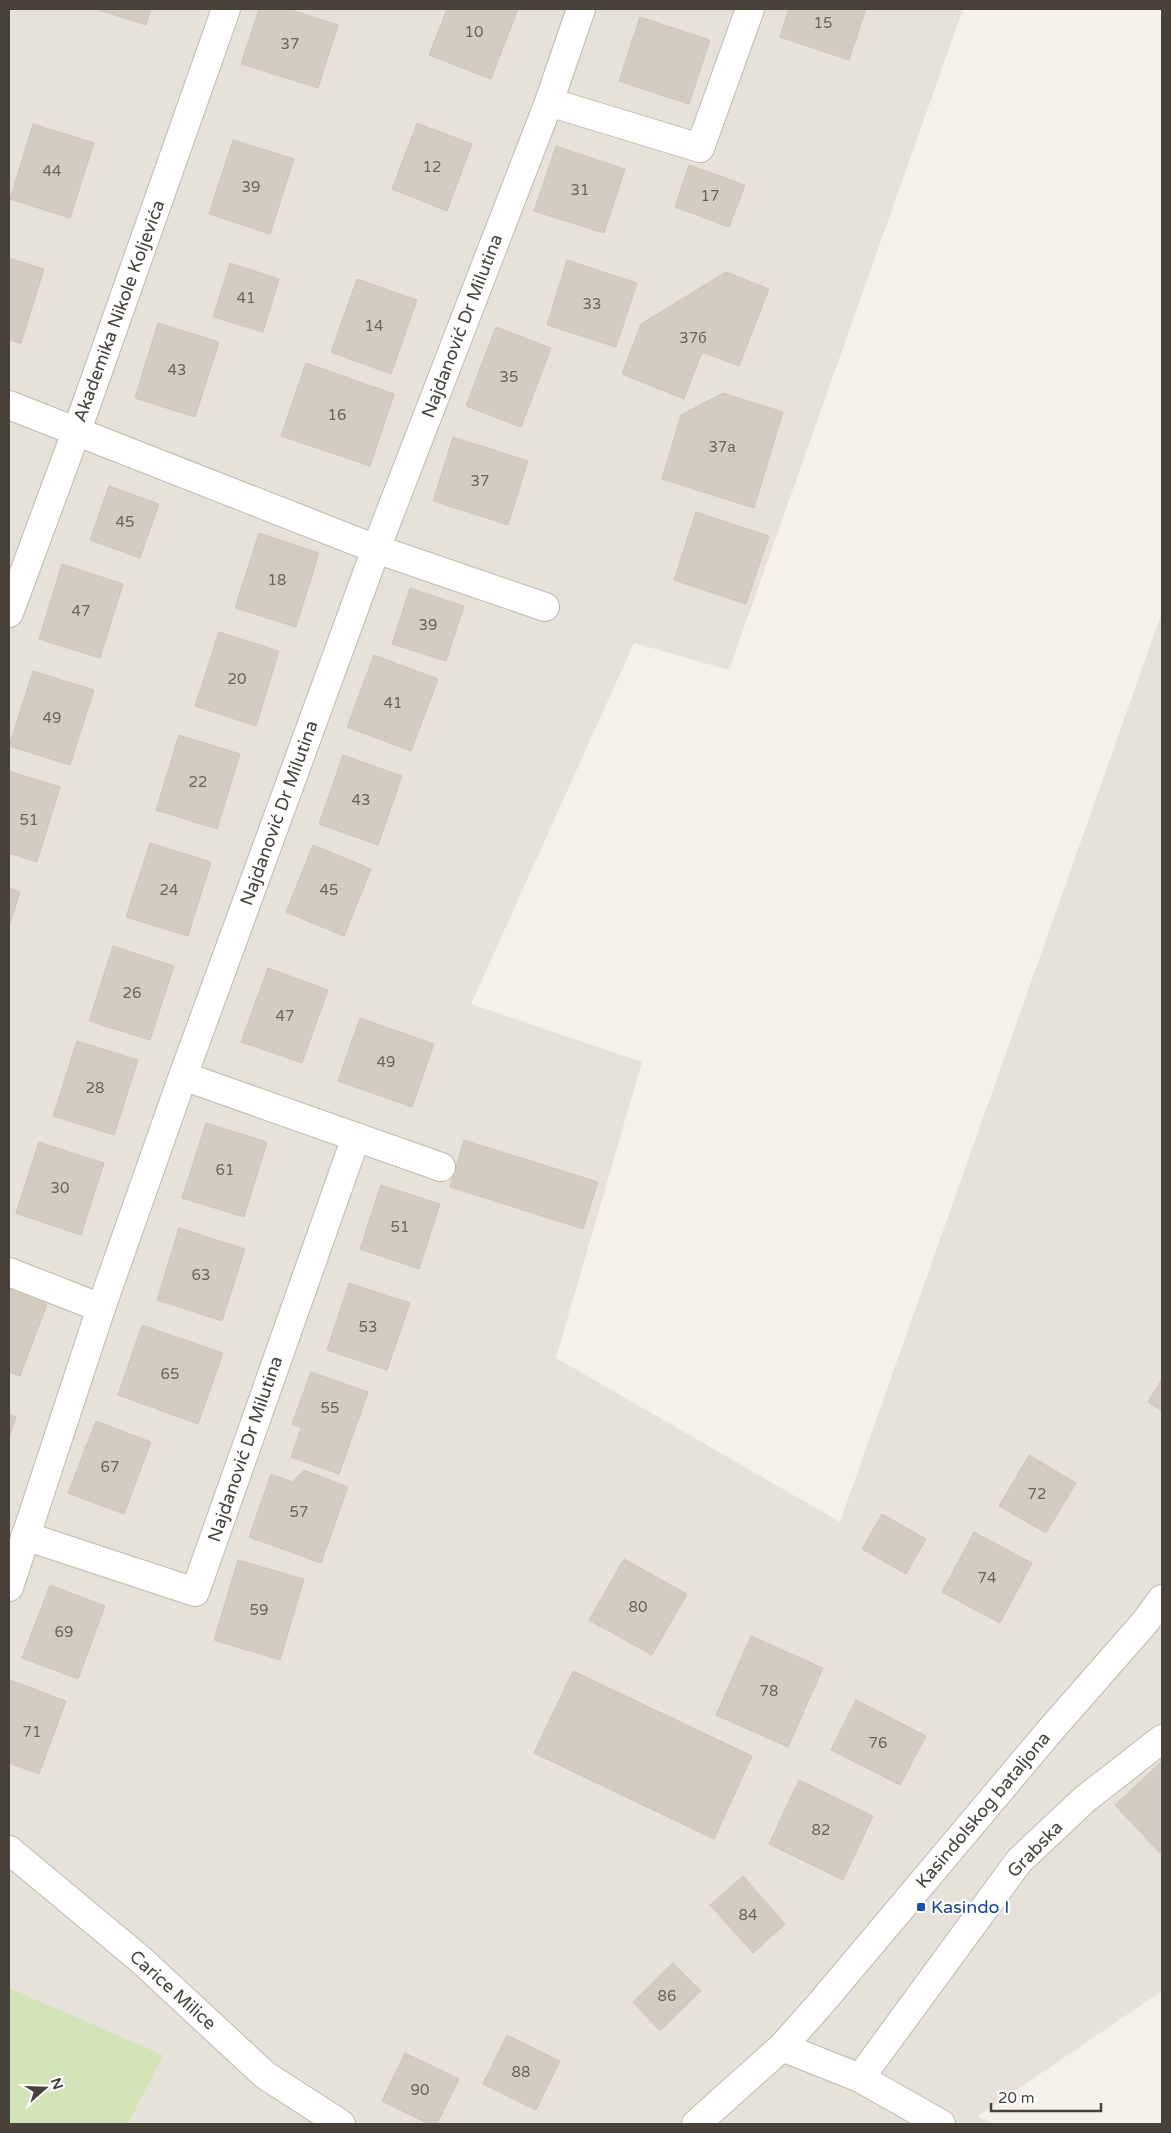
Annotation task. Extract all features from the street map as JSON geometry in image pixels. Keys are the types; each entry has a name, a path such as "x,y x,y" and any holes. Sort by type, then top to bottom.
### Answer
{"street":[{"name":"Akademika Nikole Koljevića","path":"9,613 76,432 226,9"},
{"name":"Najdanović Dr Milutina","path":"9,1587 100,1308 183,1076 376,549 549,102 580,9"},
{"path":"549,102 700,148 750,9"},
{"path":"9,405 376,549 545,607"},
{"path":"183,1076 441,1168"},
{"name":"Najdanović Dr Milutina","path":"25,1536 195,1592 356,1138"},
{"path":"9,1272 100,1308"},
{"name":"Kasindolskog bataljona","path":"696,2124 782,2046 1048,1733 1146,1621 1162,1599"},
{"name":"Grabska","path":"860,2078 1019,1861 1085,1799 1162,1739"},
{"name":"Carice Milice","path":"9,1850 140,1959 265,2075 341,2124"},
{"path":"782,2046 860,2078 941,2124"}],"shaded area":[{"path":"9,9 963,9 729,670 634,643 471,1004 642,1062 556,1358 840,1522 1162,612 1162,1991 978,2116 993,2124 9,2124"}],"green space":[{"path":"9,1988 163,2055 128,2124 9,2124"}],"building":[{"path":"96,9 151,9 146,25"},
{"path":"259,9 289,9 338,25 318,88 241,64"},
{"path":"447,9 518,9 491,79 429,55"},
{"path":"789,9 866,9 849,60 780,37"},
{"path":"640,17 710,40 689,104 619,81"},
{"path":"417,123 472,144 447,211 392,189"},
{"path":"33,124 94,143 70,218 10,199"},
{"path":"233,140 294,159 270,234 209,214"},
{"path":"556,146 625,169 604,233 534,211"},
{"path":"689,165 745,185 729,227 675,207"},
{"path":"9,258 44,269 21,343 9,340"},
{"path":"567,260 637,283 616,347 547,325"},
{"path":"230,263 279,279 263,332 213,317"},
{"path":"726,272 769,289 739,366 702,352 684,399 622,374 641,324"},
{"path":"357,279 417,300 391,374 331,352"},
{"path":"158,323 219,342 195,417 135,398"},
{"path":"496,327 551,348 521,427 466,406"},
{"path":"306,363 394,394 370,466 281,436"},
{"path":"723,393 783,412 754,508 662,479 681,415"},
{"path":"453,437 528,461 508,525 433,501"},
{"path":"109,486 159,504 140,558 90,540"},
{"path":"696,512 769,536 746,604 674,580"},
{"path":"259,533 319,553 296,627 235,608"},
{"path":"62,564 123,584 100,658 39,639"},
{"path":"410,588 464,606 446,661 392,644"},
{"path":"219,632 279,651 256,726 195,706"},
{"path":"374,655 438,679 411,751 347,727"},
{"path":"33,671 94,690 70,765 9,746"},
{"path":"179,735 240,754 217,829 156,810"},
{"path":"343,755 402,776 378,845 319,824"},
{"path":"9,771 60,787 37,862 9,853"},
{"path":"150,843 211,862 188,936 126,917"},
{"path":"313,845 371,869 344,936 286,912"},
{"path":"9,888 20,892 9,927"},
{"path":"113,946 174,966 150,1040 89,1021"},
{"path":"268,968 328,990 302,1063 241,1042"},
{"path":"360,1018 434,1044 412,1107 338,1081"},
{"path":"77,1041 138,1060 114,1135 53,1116"},
{"path":"206,1123 267,1142 244,1217 182,1198"},
{"path":"464,1140 598,1182 583,1229 450,1187"},
{"path":"39,1142 104,1163 81,1235 16,1213"},
{"path":"381,1185 440,1204 419,1269 360,1249"},
{"path":"179,1228 245,1249 222,1321 157,1300"},
{"path":"349,1283 410,1303 387,1370 327,1350"},
{"path":"9,1289 47,1304 20,1376 9,1372"},
{"path":"142,1325 223,1353 198,1424 118,1395"},
{"path":"311,1372 368,1392 339,1474 291,1457 301,1428 292,1424"},
{"path":"1162,1379 1162,1411 1148,1402"},
{"path":"9,1414 16,1417 9,1437"},
{"path":"96,1421 151,1442 124,1514 68,1493"},
{"path":"1029,1455 1076,1483 1046,1533 999,1506"},
{"path":"304,1470 348,1487 321,1563 249,1537 271,1474 292,1482"},
{"path":"882,1514 926,1539 906,1574 862,1549"},
{"path":"974,1532 1032,1563 1000,1623 942,1592"},
{"path":"624,1559 687,1594 652,1655 589,1620"},
{"path":"238,1560 304,1579 280,1660 214,1640"},
{"path":"50,1585 105,1606 78,1679 22,1658"},
{"path":"751,1636 823,1668 788,1747 716,1715"},
{"path":"573,1671 752,1756 714,1839 534,1753"},
{"path":"10,1680 66,1701 39,1774 9,1763"},
{"path":"856,1700 926,1736 900,1785 831,1750"},
{"path":"1162,1761 1162,1850 1160,1853 1115,1805"},
{"path":"799,1780 873,1816 843,1880 769,1844"},
{"path":"743,1876 785,1924 753,1953 710,1905"},
{"path":"673,1963 701,1991 660,2031 633,2002"},
{"path":"507,2035 560,2061 536,2110 483,2084"},
{"path":"405,2053 459,2079 437,2124 429,2124 382,2101"}],"place":[{"name":"Kasindo I","path":"921,1907"}]}
